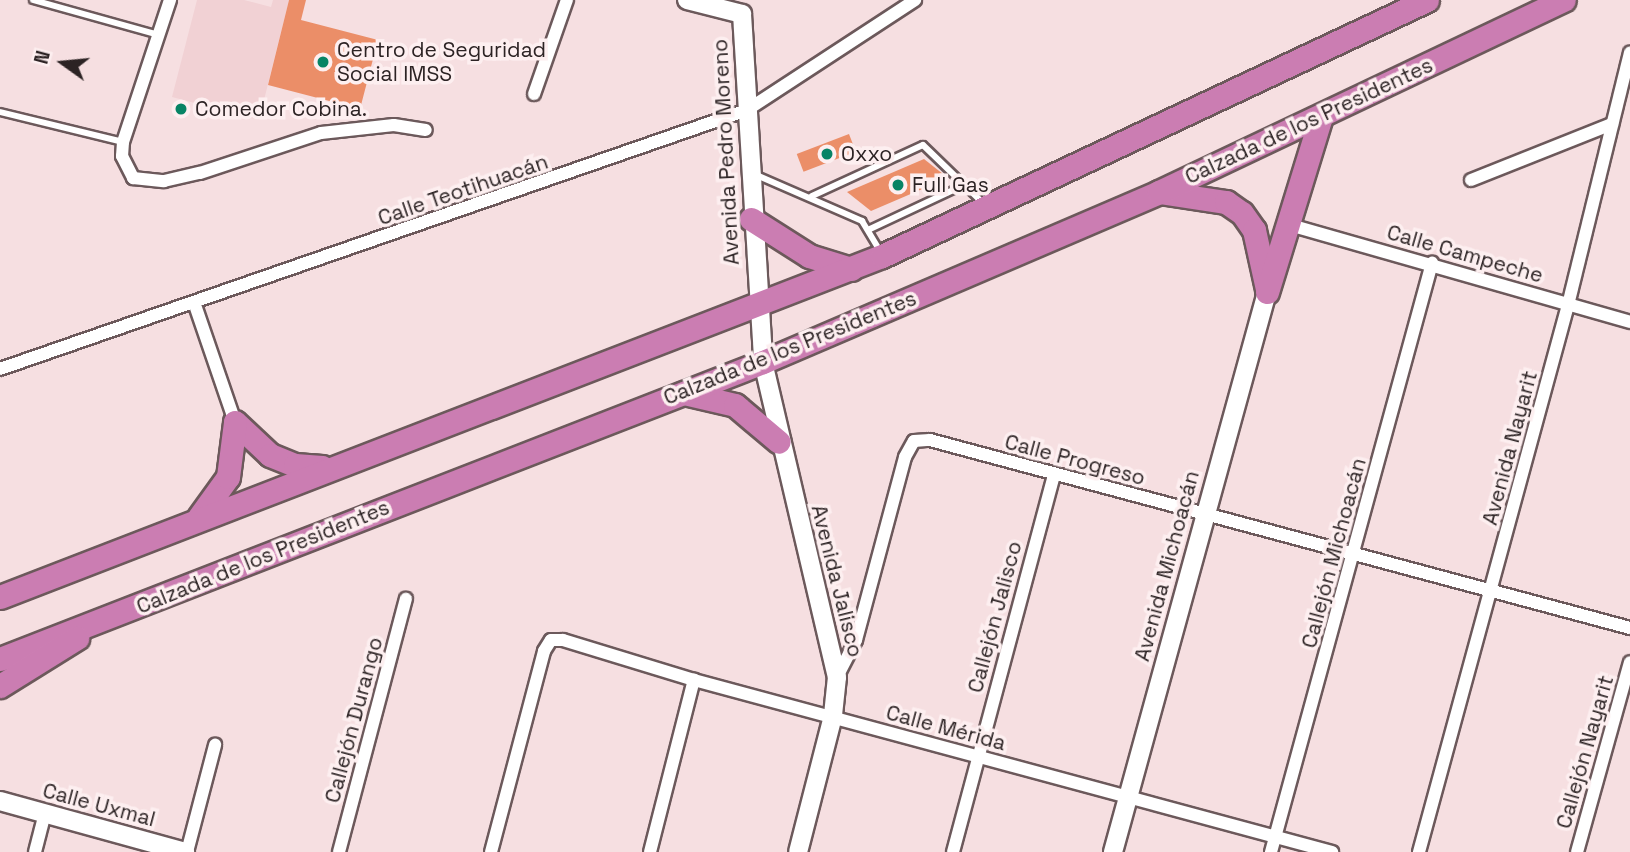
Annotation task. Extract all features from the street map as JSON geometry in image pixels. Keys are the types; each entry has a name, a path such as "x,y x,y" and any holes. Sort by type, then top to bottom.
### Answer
{"highway":[{"path":"0,597 327,467 755,303 851,269 987,209 1427,0"},
{"name":"Calzada de los Presidentes","path":"0,659 762,362 1159,192 1564,0"},
{"path":"1267,292 1290,225 1321,117"},
{"path":"1159,192 1226,202 1242,213 1254,230 1267,292"},
{"path":"751,219 809,256 851,269"},
{"path":"681,393 735,405 779,442"},
{"path":"235,422 271,455 295,466 327,467"},
{"path":"197,519 228,477 235,422"},
{"path":"0,686 60,652 94,624"}],"street":[{"path":"170,0 122,149 133,178 164,181 320,133 394,125 426,130"},
{"path":"534,94 567,0"},
{"path":"687,0 742,7"},
{"name":"Calle Teotihuacán","path":"0,369 195,304 747,110 915,0"},
{"name":"Avenida Pedro Moreno","path":"742,7 755,303 762,362"},
{"name":"Avenida Nayarit","path":"1419,852 1568,305 1630,52"},
{"path":"1471,180 1612,124"},
{"name":"Calle Campeche","path":"1290,225 1432,263 1630,322"},
{"name":"Callejón Michoacán","path":"1271,852 1432,263"},
{"name":"Avenida Michoacán","path":"1113,852 1267,292"},
{"path":"195,304 235,422"},
{"name":"Avenida Jalisco","path":"762,362 837,677 833,716 798,852"},
{"name":"Calle Progreso","path":"837,677 856,640 905,457 915,441 930,440 1630,628"},
{"name":"Callejón Jalisco","path":"953,852 1054,474"},
{"name":"Callejón Durango","path":"340,852 406,598"},
{"name":"Calle Mérida","path":"491,852 551,640 1332,852"},
{"name":"Callejón Nayarit","path":"1577,852 1630,662"},
{"path":"650,852 694,680"},
{"path":"186,852 215,745"},
{"name":"Calle Uxmal","path":"0,801 186,852"},
{"path":"35,852 45,813"}],"lane":[{"path":"33,0 159,35"},
{"path":"0,112 122,149"},
{"path":"811,196 918,145 928,148 966,184 987,209"},
{"path":"750,172 811,196 870,229 882,256"},
{"path":"870,229 966,184"}],"shaded area":[{"path":"197,0 244,0 271,7 273,0 289,0 259,120 172,97"}],"building":[{"name":"Centro de Seguridad Social IMSS","path":"289,0 306,0 301,20 378,40 360,109 268,85"},
{"name":"Oxxo","path":"849,134 856,152 804,172 797,154"},
{"name":"Full Gas","path":"924,159 948,178 871,211 847,192"}],"place":[{"name":"Centro de Seguridad Social IMSS","path":"323,62"},
{"name":"Comedor Cobina.","path":"181,109"},
{"name":"Oxxo","path":"827,154"},
{"name":"Full Gas","path":"898,185"}]}
